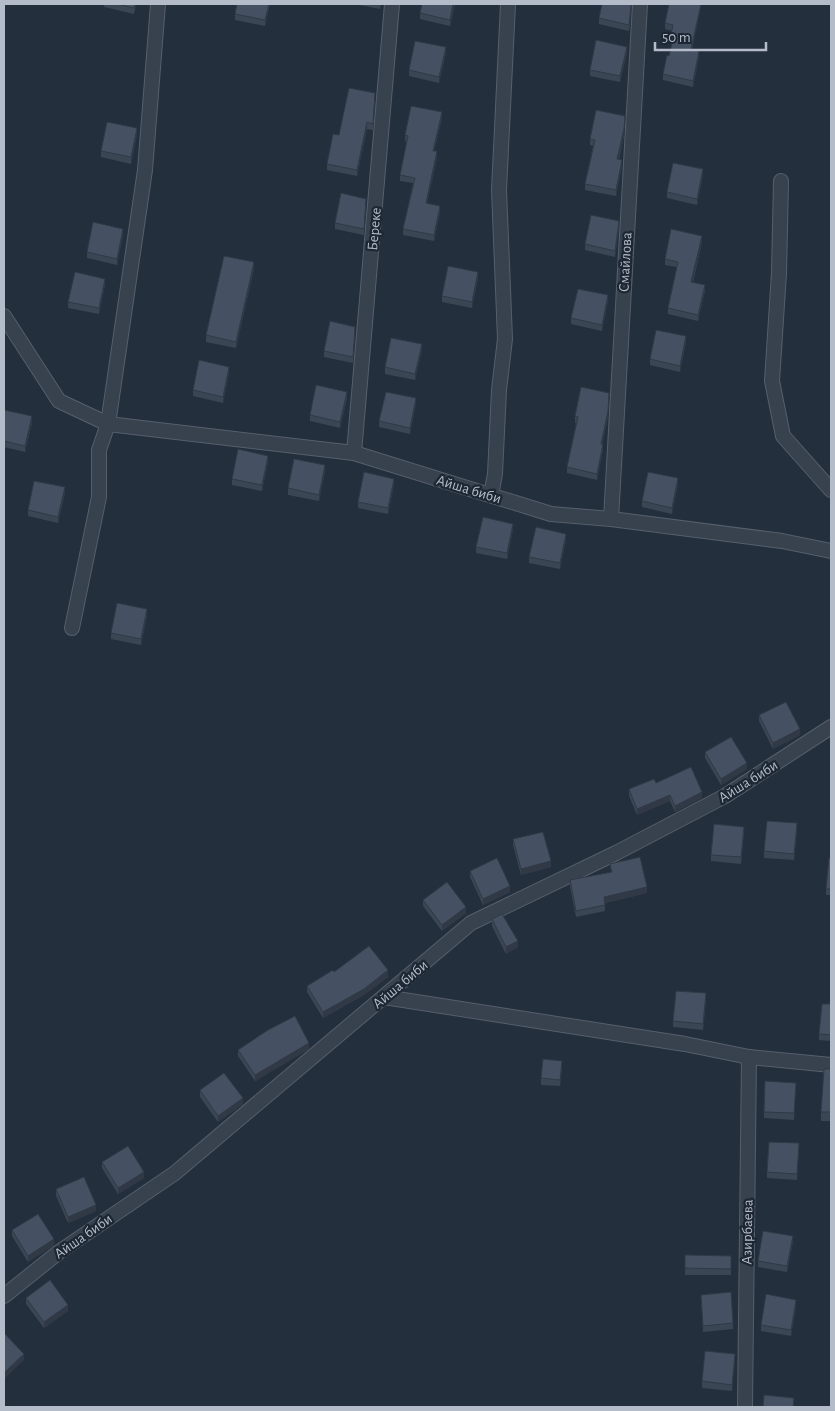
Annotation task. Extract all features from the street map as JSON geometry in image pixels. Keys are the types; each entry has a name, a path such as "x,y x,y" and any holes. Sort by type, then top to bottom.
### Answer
{"street":[{"path":"72,628 98,497 99,450 108,424 145,170 158,4"},
{"name":"Береке","path":"354,453 392,4"},
{"path":"491,495 495,474 499,390 504,340 499,190 508,4"},
{"name":"Смайлова","path":"611,519 640,4"},
{"path":"781,182 779,273 772,381 783,436 831,490"},
{"name":"Айша биби","path":"4,316 58,401 108,424 354,453 551,514 611,519 782,541 831,551"},
{"name":"Айша биби","path":"4,1296 59,1252 175,1173 471,923 616,853 725,796 831,727"},
{"path":"384,998 685,1044 749,1057 831,1065"},
{"name":"Азирбаева","path":"745,1407 749,1057"}],"building":[{"path":"117,4 135,4 134,8"},
{"path":"237,4 269,4 265,20 235,14"},
{"path":"422,4 453,4 450,20 420,13"},
{"path":"602,4 631,4 629,25 599,18"},
{"path":"669,4 701,4 691,49 699,51 693,81 663,74 674,35 671,34 673,25 665,23"},
{"path":"596,40 627,47 620,76 590,70"},
{"path":"415,41 446,47 439,77 409,70"},
{"path":"349,88 375,93 373,124 367,122 357,170 327,164 333,134 339,135"},
{"path":"411,106 442,112 433,151 437,151 426,203 440,206 434,235 403,229 415,178 400,175 408,136 405,135"},
{"path":"596,110 625,116 617,159 622,160 616,190 585,184 595,140 590,139"},
{"path":"107,122 137,128 131,157 101,151"},
{"path":"673,163 703,169 697,199 667,192"},
{"path":"341,193 366,199 364,229 335,223"},
{"path":"591,215 619,221 615,251 585,244"},
{"path":"93,222 123,229 117,259 87,252"},
{"path":"671,229 702,236 691,282 705,285 698,315 668,308 678,262 665,259"},
{"path":"224,256 254,262 236,342 206,335"},
{"path":"448,266 478,272 472,302 442,296"},
{"path":"75,272 105,279 99,308 68,302"},
{"path":"578,289 608,295 602,325 571,318"},
{"path":"330,321 355,327 353,357 324,351"},
{"path":"656,330 686,336 680,366 650,359"},
{"path":"391,338 422,344 415,374 385,367"},
{"path":"199,360 229,367 223,397 193,390"},
{"path":"316,385 347,392 340,422 310,415"},
{"path":"581,387 609,393 608,411 597,474 567,467 578,417 575,416"},
{"path":"386,392 416,398 410,428 379,421"},
{"path":"4,410 32,416 25,446 4,441"},
{"path":"238,449 268,456 262,485 232,479"},
{"path":"294,459 325,465 319,495 288,488"},
{"path":"364,472 394,479 388,508 358,502"},
{"path":"648,472 678,478 672,508 642,501"},
{"path":"34,481 65,487 58,517 28,510"},
{"path":"483,517 513,524 507,553 476,547"},
{"path":"536,527 566,534 560,563 529,557"},
{"path":"117,603 147,609 141,639 111,633"},
{"path":"786,702 800,729 773,743 759,715"},
{"path":"731,737 747,763 721,779 705,752"},
{"path":"691,767 702,792 675,806 670,795 637,809 629,789 654,779 656,783"},
{"path":"767,821 797,823 794,854 764,851"},
{"path":"714,824 744,827 741,857 711,855"},
{"path":"543,832 551,861 521,869 513,839"},
{"path":"640,857 647,887 604,897 605,905 576,911 570,880 612,872 610,864"},
{"path":"497,858 510,886 483,899 470,871"},
{"path":"829,858 831,858 831,889 826,889"},
{"path":"447,882 466,907 442,925 423,900"},
{"path":"502,914 518,941 506,947 492,919"},
{"path":"369,946 388,970 364,989 323,1012 307,986 333,970 334,972"},
{"path":"676,991 706,993 703,1024 673,1021"},
{"path":"822,1004 831,1004 831,1035 819,1034"},
{"path":"295,1016 309,1043 255,1075 238,1050 268,1030"},
{"path":"543,1059 562,1061 560,1080 541,1078"},
{"path":"824,1069 831,1069 831,1112 821,1112"},
{"path":"224,1073 243,1098 218,1116 200,1090"},
{"path":"765,1081 796,1083 794,1113 764,1112"},
{"path":"769,1142 799,1143 797,1174 767,1172"},
{"path":"128,1146 144,1172 118,1188 102,1162"},
{"path":"84,1177 96,1205 68,1217 56,1189"},
{"path":"38,1214 54,1239 28,1256 12,1230"},
{"path":"763,1231 793,1236 787,1266 758,1261"},
{"path":"685,1255 731,1256 731,1269 685,1268"},
{"path":"50,1280 68,1305 44,1322 26,1298"},
{"path":"731,1292 733,1323 703,1326 701,1295"},
{"path":"766,1294 796,1300 791,1330 761,1325"},
{"path":"4,1333 24,1354 4,1373"},
{"path":"705,1351 735,1354 732,1385 702,1381"},
{"path":"764,1395 794,1398 793,1407 763,1407"}]}
